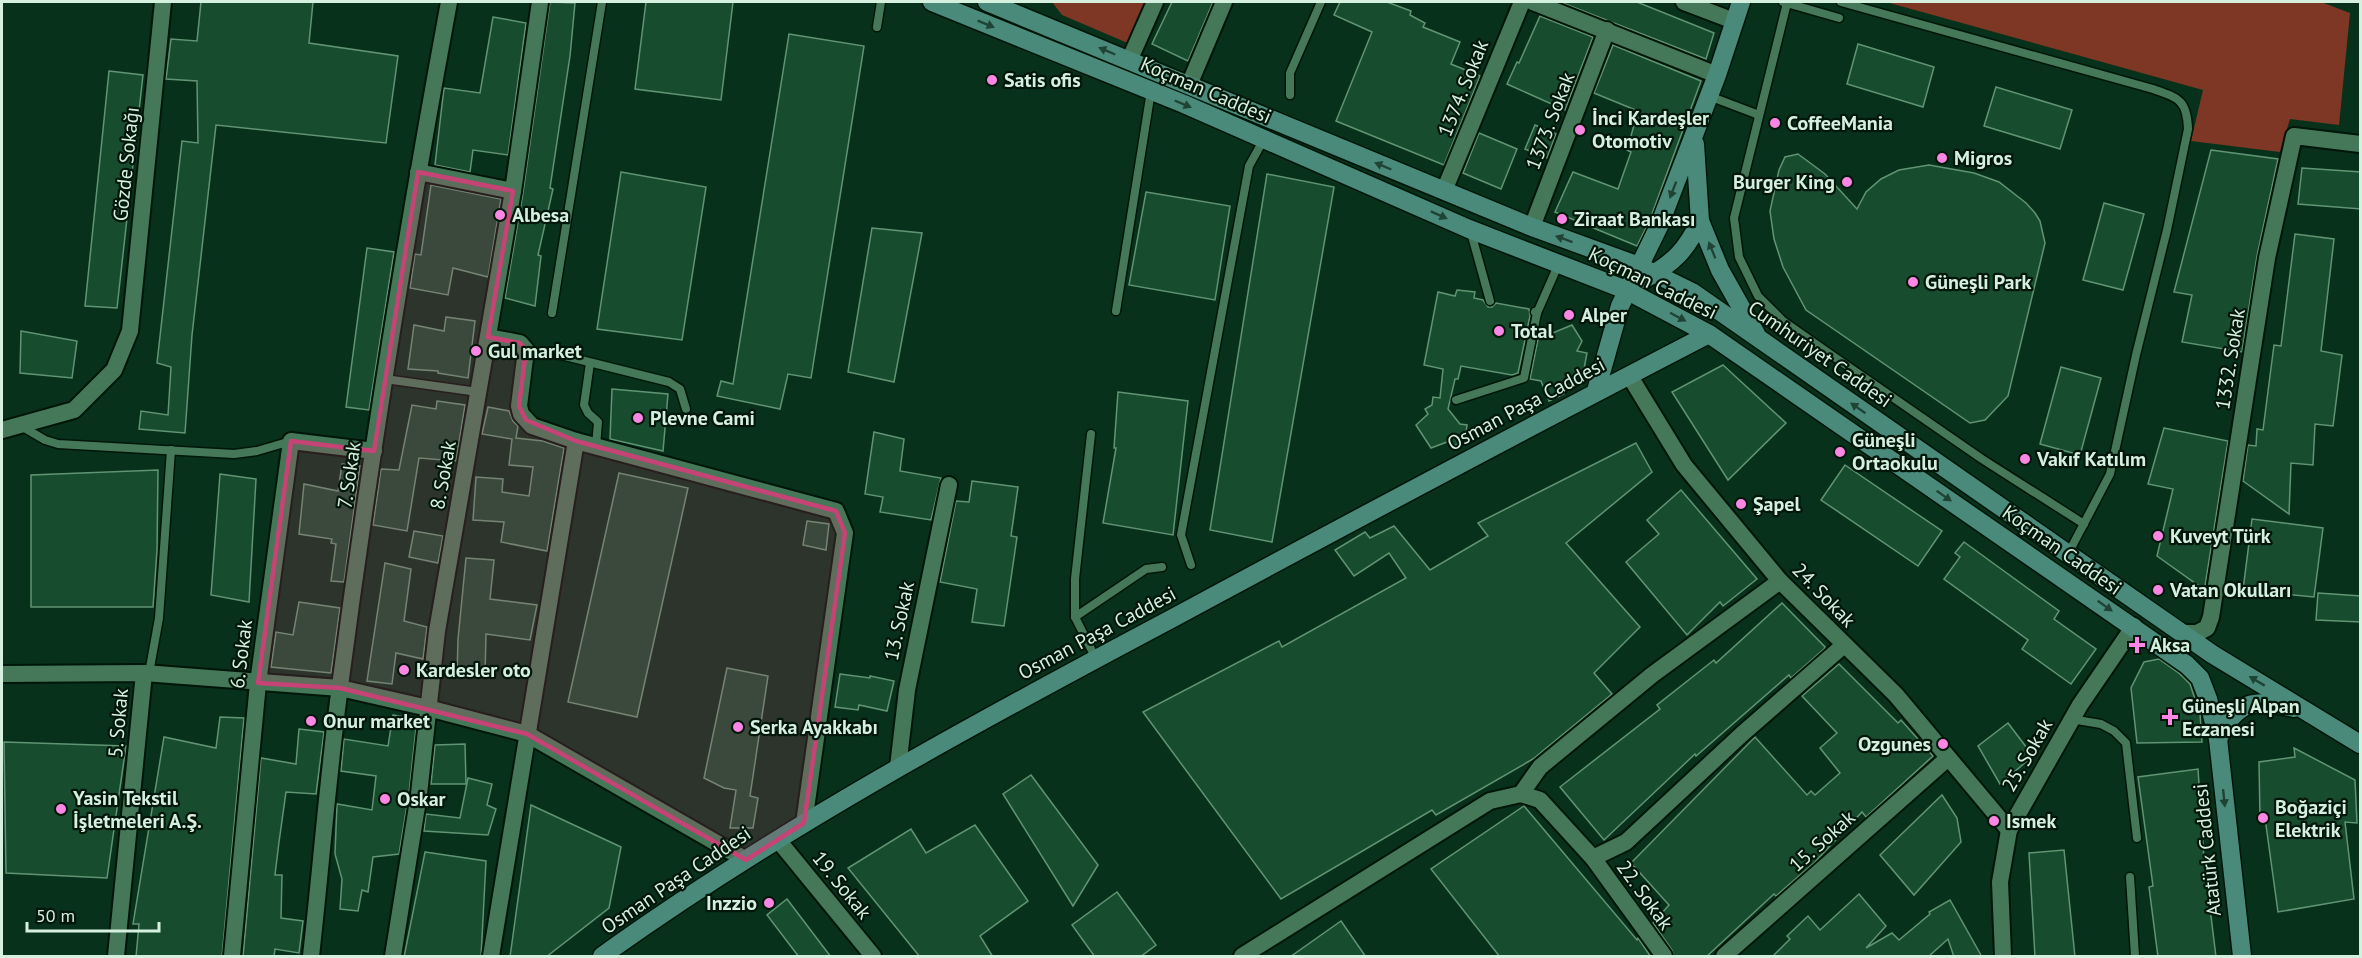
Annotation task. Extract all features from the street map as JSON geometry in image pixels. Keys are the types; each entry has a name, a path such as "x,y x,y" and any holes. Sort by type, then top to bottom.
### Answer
{"main road":[{"name":"Koçman Caddesi","path":"932,2 1151,91 1469,229 1626,290 1709,334 2134,626 2187,665 2200,678 2218,739"},
{"name":"Koçman Caddesi","path":"988,2 1028,10 1130,61 1532,228 1647,270"},
{"path":"988,2 999,2"},
{"path":"1647,270 1659,226 1717,75 1741,2"},
{"path":"1028,10 1027,30 1031,37 1051,50"},
{"path":"1694,136 1701,221 1720,270 1759,339"},
{"path":"1596,392 1626,290 1647,270 1689,245 1701,221"},
{"name":"Cumhuriyet Caddesi","path":"1647,270 1692,292 2212,654 2361,744"},
{"name":"Osman Paşa Caddesi","path":"602,957 746,860 898,767 1095,659 1709,334"},
{"path":"2218,739 2227,721 2244,706 2256,703 2274,704 2306,711"},
{"name":"Atatürk Caddesi","path":"2218,739 2242,957"}],"street":[{"name":"Gözde Sokağı","path":"2,430 74,410 114,370 130,331 163,2"},
{"name":"7. Sokak","path":"311,957 340,688 374,451 418,172 449,2"},
{"name":"8. Sokak","path":"393,957 419,794 437,631 513,191 540,2"},
{"path":"1130,61 1155,2"},
{"path":"1189,85 1224,2"},
{"name":"1374. Sokak","path":"1444,191 1522,2"},
{"path":"1533,2 1717,75"},
{"path":"1684,2 1734,21"},
{"name":"1373. Sokak","path":"1532,228 1607,30"},
{"name":"1332. Sokak","path":"2182,633 2197,633 2207,628 2211,617 2267,258 2294,136 2361,144"},
{"path":"418,172 513,191"},
{"path":"488,337 520,343 526,350 519,406 532,426 576,441 836,511 846,533 804,823"},
{"name":"24. Sokak","path":"1629,375 1684,465 1780,581 1896,695 2009,830"},
{"path":"291,441 374,451"},
{"name":"6. Sokak","path":"232,957 258,683 291,441"},
{"path":"491,957 576,441"},
{"name":"13. Sokak","path":"898,767 907,690 949,484"},
{"path":"1242,957 1490,801 1521,794 1540,767 1652,675 1780,581"},
{"name":"25. Sokak","path":"2003,957 2000,882 2009,830 2071,719 2134,626"},
{"path":"1593,858 1626,842 1741,735 1844,645"},
{"path":"2,674 146,673 340,688 428,708 527,734 746,860"},
{"name":"5. Sokak","path":"117,957 146,673"},
{"name":"15. Sokak","path":"1724,957 1948,758"},
{"name":"22. Sokak","path":"1521,794 1540,800 1593,858 1664,957"},
{"name":"19. Sokak","path":"778,840 873,957"}],"lane":[{"path":"552,313 602,2"},
{"path":"876,27 881,2"},
{"path":"1290,95 1290,73 1321,2"},
{"path":"1839,18 1785,2 1734,218 1739,256 1758,296 1783,321 1821,348 1982,459 2084,524"},
{"path":"1841,2 2153,89 2179,98 2187,112 2188,129 2167,230 2110,474 2068,554"},
{"path":"1116,311 1151,91"},
{"path":"1709,96 1759,115"},
{"path":"1191,565 1181,535 1250,166 1264,139"},
{"path":"1469,229 1490,302"},
{"path":"1456,399 1524,378 1536,313 1559,263"},
{"path":"549,352 669,382 680,389 686,409"},
{"path":"590,363 584,405 585,410 598,422 596,446"},
{"path":"385,379 478,392"},
{"path":"21,426 45,440 58,444 234,454 257,451 291,441"},
{"path":"1091,434 1075,579 1075,616 1095,659"},
{"path":"146,673 159,618 171,450"},
{"path":"1075,616 1146,569 1162,567"},
{"path":"2071,719 2101,724 2114,731 2126,743 2137,838"},
{"path":"2130,878 2135,957"}],"highlighted area":[{"path":"418,172 513,191 488,337 520,343 526,350 519,406 526,420 576,441 836,511 845,533 804,823 746,860 527,734 340,688 258,683 291,441 374,451"}],"shaded area":[{"path":"1052,2 1149,2 1130,44 1062,15"},
{"path":"1886,2 2321,2 2350,13 2339,125 2290,119 2280,152 2191,141 2203,90"}],"building":[{"path":"201,2 313,2 309,43 398,56 386,143 216,125 192,335 185,433 139,429 141,411 168,415 171,367 157,363 182,141 198,143 197,81 166,79 171,39 197,41"},
{"path":"550,2 575,3 570,56 550,188 553,189 538,255 541,256 535,306 505,298 523,193"},
{"path":"646,2 733,2 721,100 635,89"},
{"path":"1172,2 1213,2 1188,61 1152,44"},
{"path":"1340,2 1387,2 1411,11 1410,15 1425,23 1423,27 1460,42 1451,64 1480,76 1444,165 1336,121 1372,32 1334,15"},
{"path":"1560,2 1637,2 1714,33 1706,59"},
{"path":"1540,16 1593,37 1565,110 1507,84"},
{"path":"493,17 526,23 508,155 473,150 470,172 435,165 444,88 480,93"},
{"path":"789,34 864,46 811,378 788,374 780,409 717,396 721,381 733,384"},
{"path":"1858,44 1934,67 1923,107 1847,84"},
{"path":"1613,45 1701,81 1649,222 1637,246 1555,212 1573,172 1618,189 1631,152 1627,150 1638,111 1594,93"},
{"path":"109,71 143,75 117,308 85,306"},
{"path":"1996,87 2072,110 2060,149 1984,126"},
{"path":"1535,125 1556,134 1547,158 1525,149"},
{"path":"1479,133 1517,149 1501,189 1463,173"},
{"path":"2211,150 2278,159 2257,256 2242,352 2182,342 2192,295 2174,292"},
{"name":"Güneşli Park","path":"1798,154 1825,174 1857,209 1866,192 1881,179 1899,170 1929,165 1974,173 1999,182 2035,213 2040,221 2045,243 2008,396 1985,420 1970,423 1806,310 1783,267 1774,239 1770,211 1779,170 1785,157"},
{"path":"2302,168 2361,172 2361,209 2298,204"},
{"path":"621,172 706,187 682,340 597,329"},
{"path":"1267,174 1334,187 1272,542 1210,530"},
{"path":"431,185 501,199 488,277 453,268 448,295 410,288 415,254 421,255"},
{"path":"1146,192 1230,206 1215,300 1129,285"},
{"path":"2104,203 2144,214 2123,290 2083,280"},
{"path":"872,228 922,233 894,382 848,372"},
{"path":"2295,234 2334,239 2321,351 2342,355 2333,426 2315,424 2313,465 2291,463 2289,514 2243,481 2248,445 2256,446 2257,429 2263,430 2274,345 2281,346"},
{"path":"367,248 394,252 369,410 346,407"},
{"path":"1457,290 1475,292 1474,298 1483,300 1488,307 1496,303 1529,309 1530,316 1518,373 1512,375 1461,366 1458,379 1455,379 1448,409 1460,424 1467,425 1465,441 1451,447 1447,442 1431,448 1416,425 1428,414 1425,409 1432,405 1433,397 1440,398 1443,369 1424,365 1438,292 1455,296"},
{"path":"446,317 475,321 468,378 438,373 438,371 408,369 414,325 444,331"},
{"path":"1572,325 1582,341 1577,351 1587,353 1581,385 1567,385 1564,394 1549,401 1541,381 1530,379 1538,339"},
{"path":"21,331 77,341 72,378 20,373"},
{"path":"1723,365 1786,423 1728,480 1672,392"},
{"path":"2061,367 2101,378 2080,455 2040,444"},
{"name":"Plevne Cami","path":"612,389 668,394 663,451 610,439"},
{"path":"1118,392 1188,401 1173,535 1103,523 1116,448 1114,448"},
{"path":"437,401 465,405 456,461 419,458 407,531 373,525 381,469 399,470 412,405 436,409"},
{"path":"488,407 509,411 518,426 516,438 543,441 564,448 547,551 501,542 504,522 473,520 476,477 503,479 502,492 529,496 533,467 509,465 512,439 482,434"},
{"path":"2164,428 2228,441 2205,586 2202,588 2157,556 2173,489 2148,484"},
{"path":"874,432 904,439 900,471 941,478 931,520 880,512 883,497 865,494"},
{"path":"1636,443 1652,472 1566,543 1640,627 1594,673 1612,694 1533,759 1436,815 1432,810 1281,899 1143,712 1279,641 1282,647 1406,578 1389,553 1354,576 1335,550 1365,532 1370,538 1394,526 1430,570 1488,536 1478,523"},
{"path":"342,464 360,466 344,582 331,581 336,544 331,543 332,539 299,534 304,484 338,491"},
{"path":"1845,465 1942,531 1918,566 1821,500"},
{"path":"158,470 157,550 153,607 31,607 31,475"},
{"path":"619,473 688,488 637,717 568,702"},
{"path":"220,474 256,479 249,602 211,595"},
{"path":"972,481 1018,487 1011,536 1017,537 1004,626 972,622 977,589 940,582 956,501 969,502"},
{"path":"1681,490 1757,579 1723,606 1720,602 1687,635 1626,562 1659,534 1647,520"},
{"path":"2252,519 2323,528 2314,597 2243,590"},
{"path":"807,521 829,524 826,550 803,545"},
{"path":"414,531 443,536 438,563 409,557"},
{"path":"1964,542 2059,611 2054,619 2096,649 2071,684 2022,649 2028,640 1944,579 1960,557 1955,553"},
{"path":"466,558 494,560 490,599 537,605 530,640 486,634 485,676 457,675"},
{"path":"385,563 411,569 404,621 427,627 423,659 396,653 392,684 367,681"},
{"path":"2318,593 2361,596 2361,622 2316,620"},
{"path":"299,602 340,608 331,673 271,667 276,632 293,635"},
{"path":"1782,603 1825,647 1824,649 1791,678 1789,675 1696,756 1695,754 1604,840 1560,787 1660,709 1657,705 1714,660 1716,663"},
{"path":"2159,659 2190,684 2200,714 2202,742 2137,743 2131,688 2144,662"},
{"path":"1839,664 1898,723 1901,720 1933,756 1866,817 1862,812 1814,863 1776,896 1774,894 1706,957 1674,957 1672,950 1653,923 1669,905 1631,863 1755,737 1807,795 1811,791 1815,795 1840,773 1820,748 1837,733 1802,696"},
{"name":"Serka Ayakkabı","path":"727,668 768,676 750,796 758,798 753,828 730,828 736,790 724,788 704,778"},
{"path":"840,674 870,678 870,676 894,681 887,711 859,705 858,710 835,707"},
{"path":"393,715 417,719 409,793 399,854 373,857 368,892 362,890 358,911 340,909 342,879 335,854 337,804 372,810 376,776 341,771 344,739 388,746"},
{"path":"220,717 244,718 222,957 136,957 139,924 133,924 164,737 216,748"},
{"path":"2008,723 2033,756 2000,784 1978,746"},
{"path":"299,729 324,732 316,794 286,792 275,875 282,875 281,918 303,921 299,953 275,949 274,957 243,957 261,758 296,764"},
{"name":"Yasin Tekstil İşletmeleri A.Ş.","path":"4,742 126,746 107,878 6,873"},
{"path":"465,744 466,784 431,784 435,745"},
{"path":"2294,748 2355,780 2357,823 2345,822 2354,899 2278,912 2265,818 2260,818 2259,762 2295,757"},
{"path":"2198,769 2204,859 2216,957 2158,957 2149,887 2153,886 2138,777"},
{"path":"1031,775 1098,865 1073,906 1003,794"},
{"path":"468,778 492,784 487,805 496,809 488,835 424,831 426,814 460,818"},
{"path":"1942,795 1957,818 1961,842 1914,895 1880,855"},
{"path":"531,805 621,847 609,908 546,957 510,957"},
{"path":"1524,806 1637,940 1638,938 1651,957 1500,957 1431,869"},
{"path":"975,825 1028,901 980,936 993,957 920,957 848,868 911,829 926,853"},
{"path":"2064,850 2075,957 2035,957 2029,853"},
{"path":"425,852 486,861 481,957 404,957"},
{"path":"1117,892 1156,945 1140,957 1095,957 1072,925"},
{"path":"1859,894 1886,926 1866,948 1892,933 1899,940 1930,914 1929,912 1950,900 1982,957 1954,957 1948,939 1928,957 1772,957 1790,939 1787,936 1808,916 1820,930"},
{"path":"787,899 831,957 799,957 767,915"},
{"path":"1341,921 1366,957 1290,957"}],"place":[{"name":"Satis ofis","path":"992,80"},
{"name":"CoffeeMania","path":"1775,123"},
{"name":"İnci Kardeşler Otomotiv","path":"1580,130"},
{"name":"Migros","path":"1942,158"},
{"name":"Burger King","path":"1847,182"},
{"name":"Albesa","path":"500,215"},
{"name":"Ziraat Bankası","path":"1562,219"},
{"name":"Güneşli Park","path":"1913,282"},
{"name":"Alper","path":"1569,315"},
{"name":"Total","path":"1499,331"},
{"name":"Gul market","path":"476,351"},
{"name":"Plevne Cami","path":"638,418"},
{"name":"Güneşli Ortaokulu","path":"1840,452"},
{"name":"Vakıf Katılım","path":"2025,459"},
{"name":"Şapel","path":"1741,504"},
{"name":"Kuveyt Türk","path":"2158,536"},
{"name":"Vatan Okulları","path":"2158,590"},
{"name":"Aksa","path":"2137,645"},
{"name":"Kardesler oto","path":"404,670"},
{"name":"Güneşli Alpan Eczanesi","path":"2170,717"},
{"name":"Onur market","path":"311,721"},
{"name":"Serka Ayakkabı","path":"738,727"},
{"name":"Ozgunes","path":"1943,744"},
{"name":"Oskar","path":"385,799"},
{"name":"Yasin Tekstil İşletmeleri A.Ş.","path":"61,809"},
{"name":"Boğaziçi Elektrik","path":"2263,818"},
{"name":"Ismek","path":"1994,821"},
{"name":"Inzzio","path":"769,903"}]}
